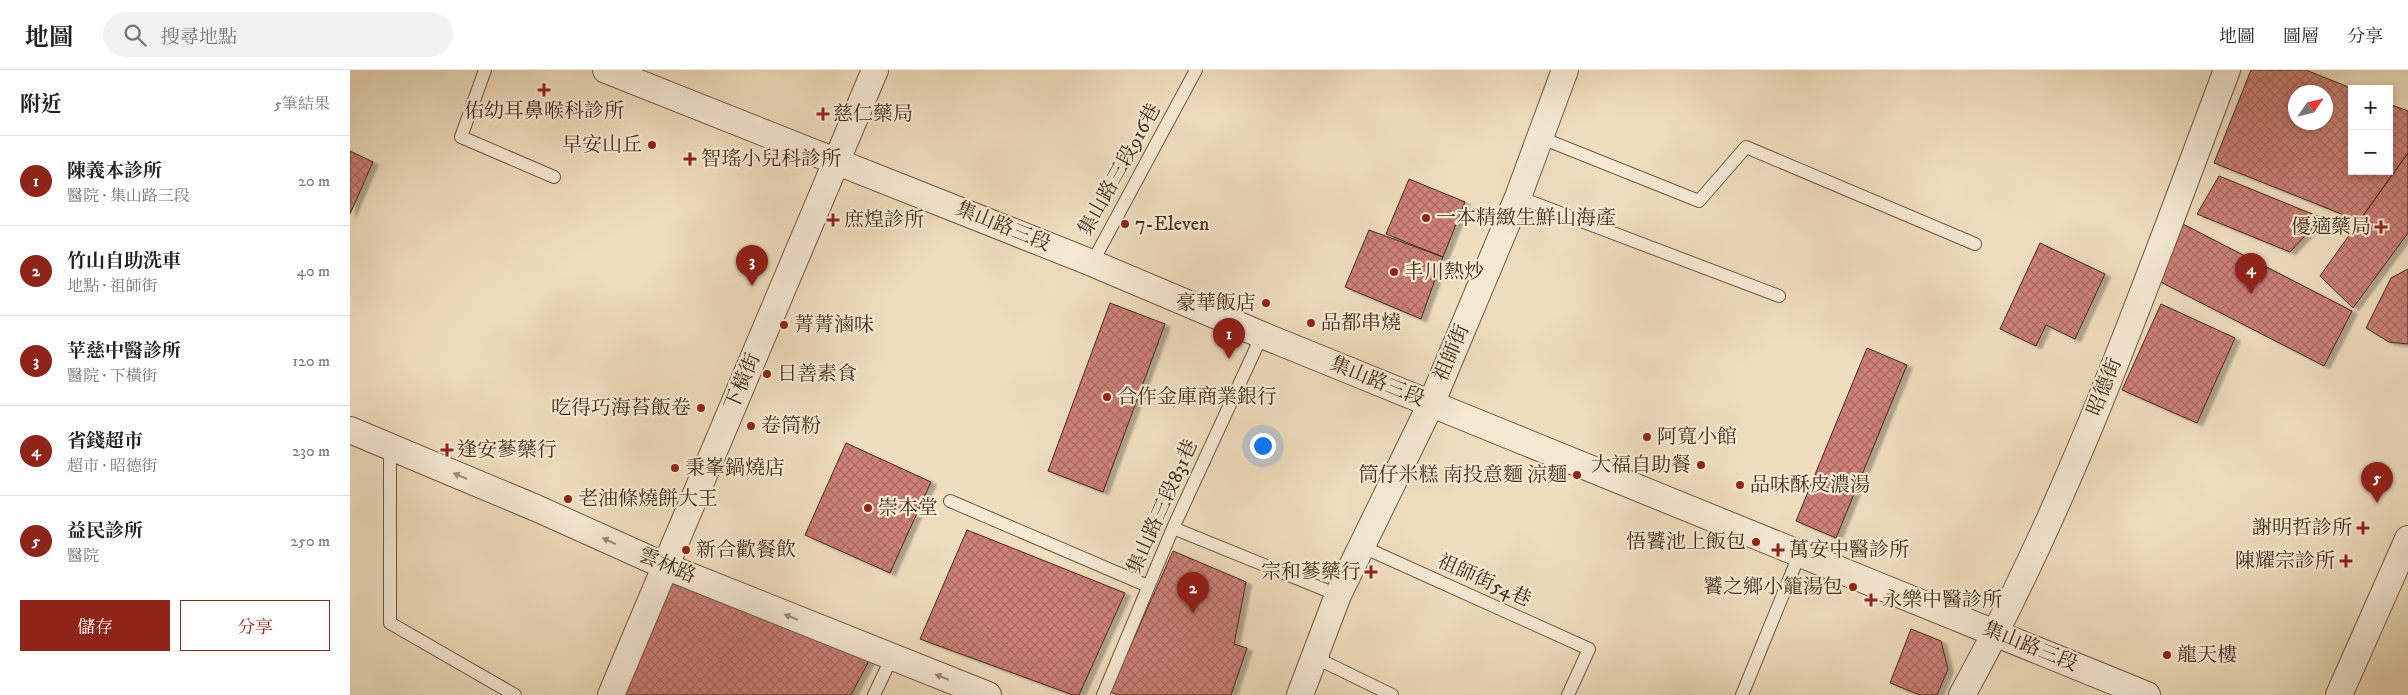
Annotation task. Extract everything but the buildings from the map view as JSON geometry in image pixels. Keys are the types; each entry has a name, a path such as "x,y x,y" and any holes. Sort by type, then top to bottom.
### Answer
{"street":[{"name":"集山路三段","path":"606,70 1092,262 1262,336 2147,695"},
{"name":"下橫街","path":"611,695 875,70"},
{"name":"祖師街","path":"1300,695 1338,595 1431,404 1518,197 1565,70"},
{"name":"昭德街","path":"1962,695 1996,633 2076,458 2149,276 2227,70"},
{"name":"雲林路","path":"350,430 536,508 665,566 988,695"},
{"path":"2339,695 2408,539"}],"lane":[{"path":"485,70 461,136 554,177"},
{"name":"集山路三段916巷","path":"1092,262 1196,70"},
{"path":"1539,137 1699,201 1746,147 1975,244"},
{"path":"1518,197 1779,296"},
{"name":"集山路三段831巷","path":"1103,695 1173,528 1262,336"},
{"path":"390,447 390,623 515,695"},
{"path":"950,501 1148,586"},
{"path":"1173,528 1338,595"},
{"name":"祖師街54巷","path":"1363,547 1590,649 1568,695"},
{"path":"1742,695 1800,553"},
{"path":"874,695 892,657"},
{"path":"1314,657 1392,695"}],"place":[{"name":"佑幼耳鼻喉科診所","path":"544,90"},
{"name":"慈仁藥局","path":"823,114"},
{"name":"早安山丘","path":"652,145"},
{"name":"智瑤小兒科診所","path":"690,159"},
{"name":"一本精緻生鮮山海產","path":"1426,218"},
{"name":"庶煌診所","path":"833,220"},
{"name":"7-Eleven","path":"1125,224"},
{"name":"優適藥局","path":"2381,227"},
{"name":"丰川熱炒","path":"1394,272"},
{"name":"苹慈中醫診所","path":"752,286"},
{"name":"省錢超市","path":"2251,294"},
{"name":"豪華飯店","path":"1266,303"},
{"name":"品都串燒","path":"1311,323"},
{"name":"菁菁滷味","path":"784,325"},
{"name":"陳義本診所","path":"1229,359"},
{"name":"日善素食","path":"767,374"},
{"name":"合作金庫商業銀行","path":"1107,397"},
{"name":"吃得巧海苔飯卷","path":"701,408"},
{"name":"卷筒粉","path":"751,426"},
{"name":"阿寬小館","path":"1647,437"},
{"name":"逢安蔘藥行","path":"447,450"},
{"name":"大福自助餐","path":"1701,465"},
{"name":"秉峯鍋燒店","path":"675,468"},
{"name":"筒仔米糕 南投意麵 涼麵","path":"1577,475"},
{"name":"品味酥皮濃湯","path":"1740,485"},
{"name":"老油條燒餅大王","path":"568,499"},
{"name":"益民診所","path":"2377,503"},
{"name":"崇本堂","path":"868,508"},
{"name":"謝明哲診所","path":"2363,528"},
{"name":"悟饕池上飯包","path":"1756,542"},
{"name":"新合歡餐飲","path":"686,550"},
{"name":"萬安中醫診所","path":"1778,550"},
{"name":"陳耀宗診所","path":"2346,561"},
{"name":"宗和蔘藥行","path":"1371,572"},
{"name":"饕之鄉小籠湯包","path":"1853,587"},
{"name":"永樂中醫診所","path":"1871,600"},
{"name":"竹山自助洗車","path":"1193,613"},
{"name":"龍天樓","path":"2167,655"}]}
